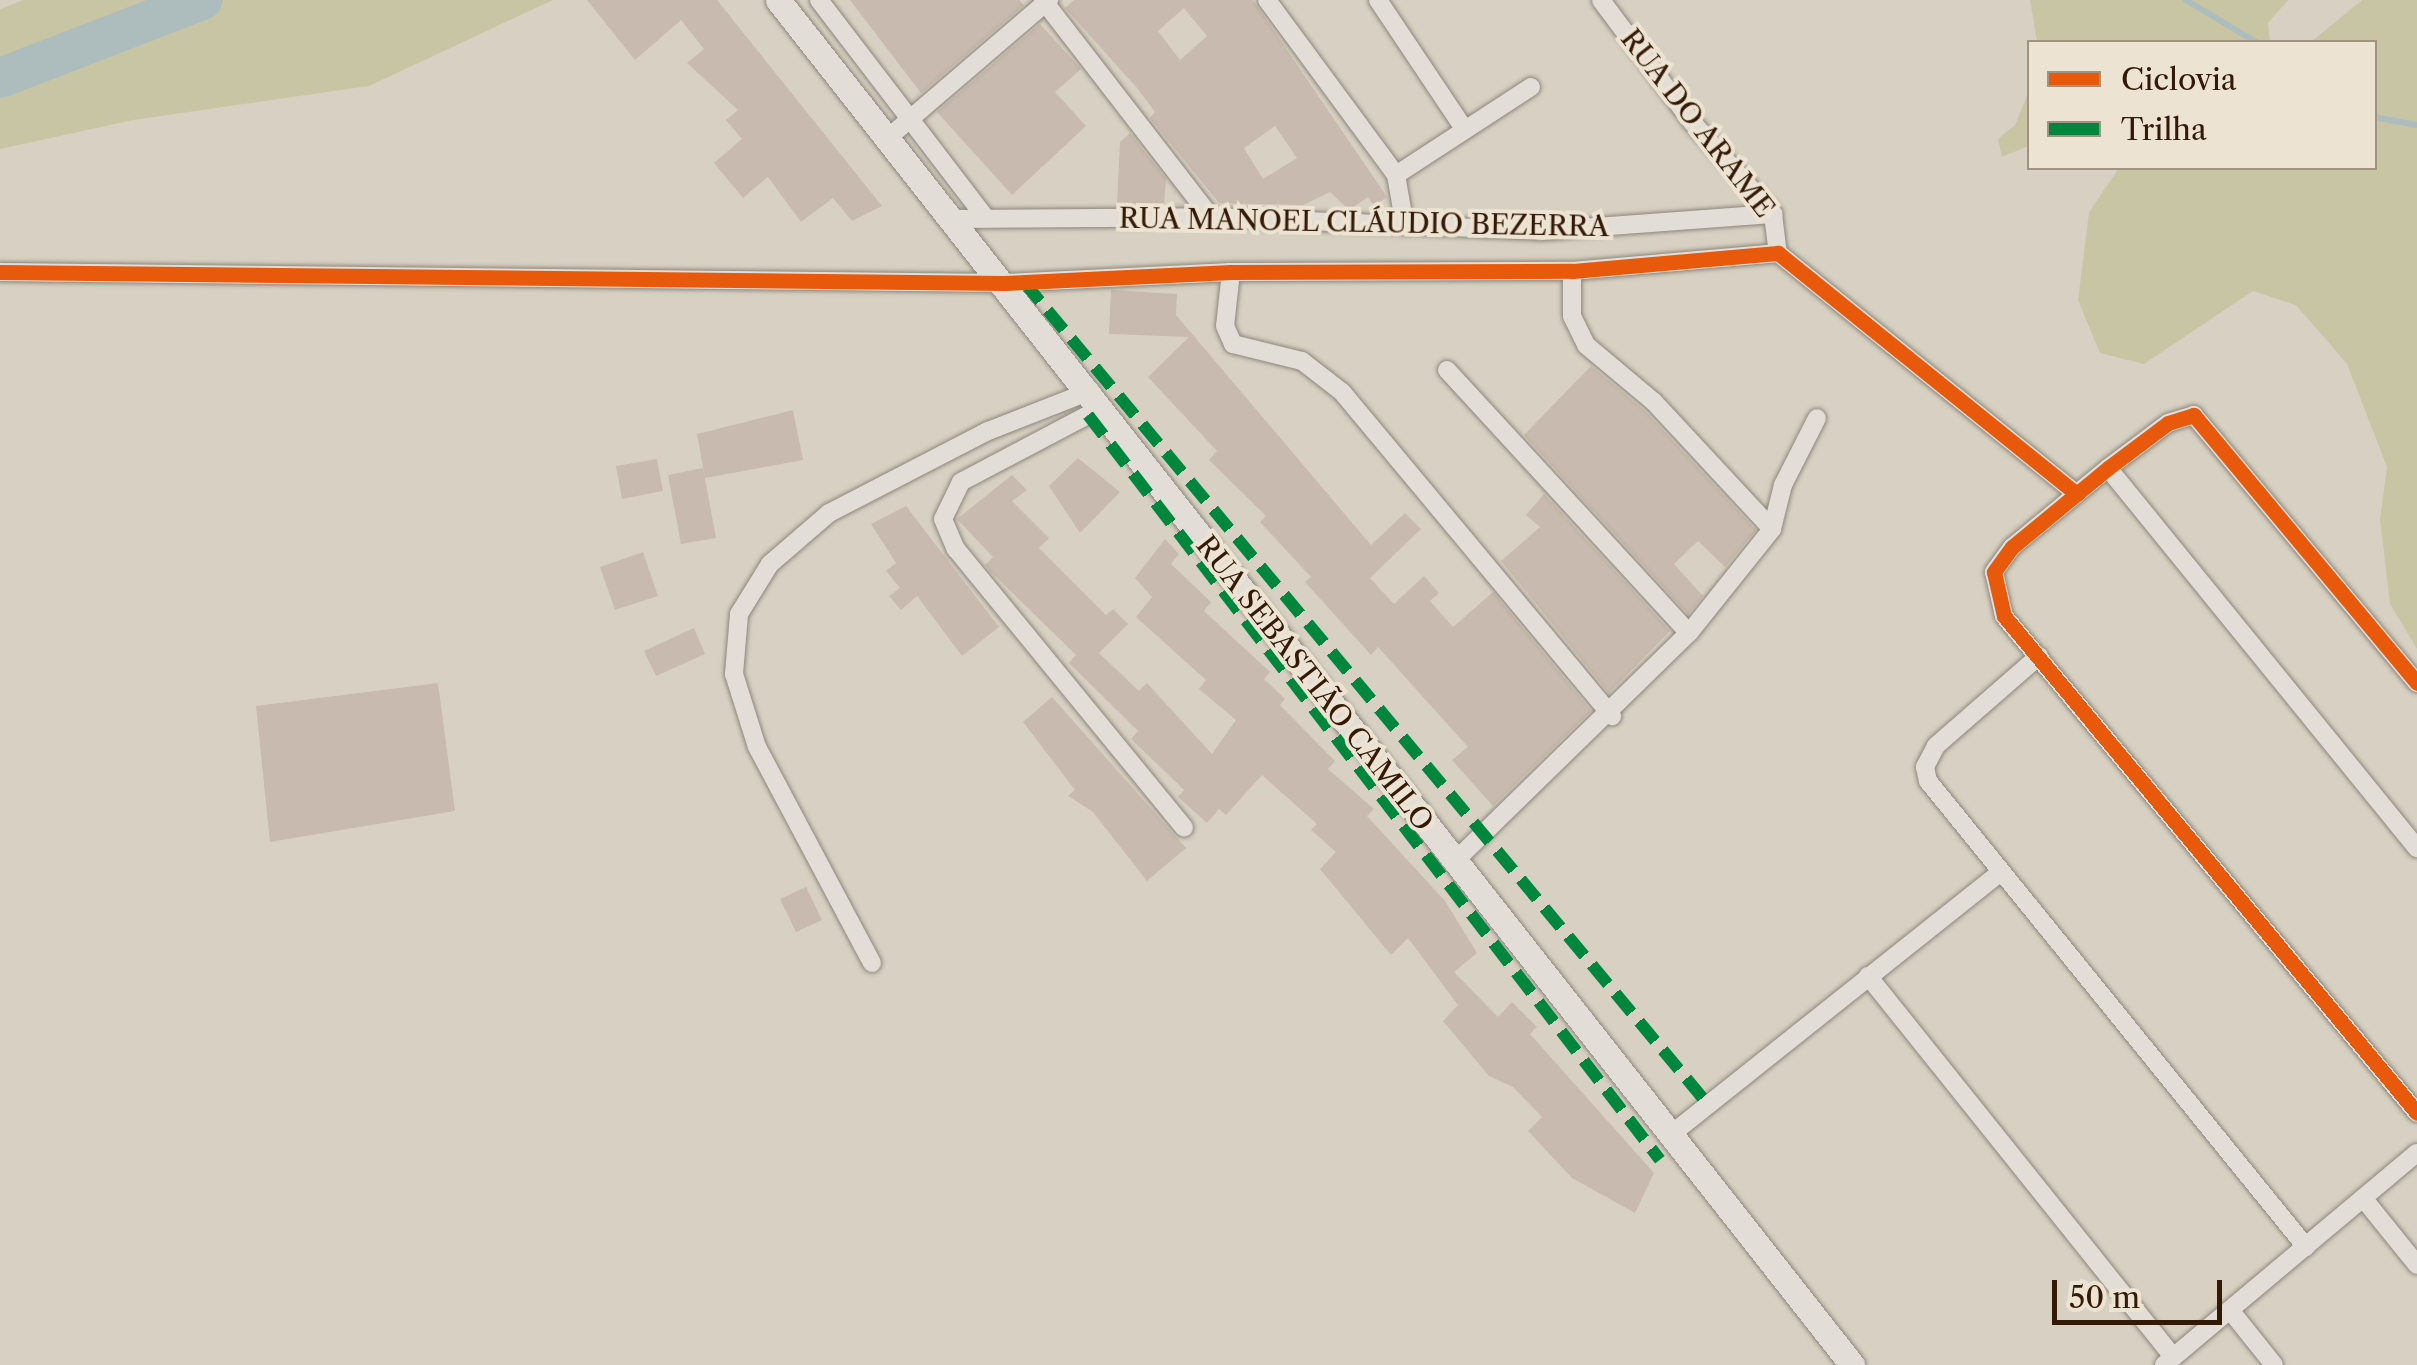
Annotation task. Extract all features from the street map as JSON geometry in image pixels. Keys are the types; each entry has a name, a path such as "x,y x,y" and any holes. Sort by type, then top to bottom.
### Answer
{"main road":[{"name":"RUA SEBASTIÃO CAMILO","path":"778,0 1096,399 1454,862 1852,1365"}],"street":[{"path":"819,0 914,118 984,216"},
{"path":"1266,0 1396,176 1406,226"},
{"path":"1378,0 1466,130"},
{"name":"RUA DO ARAME","path":"1601,0 1692,122 1773,214 1778,253"},
{"path":"888,137 1045,1 1211,217"},
{"path":"1396,176 1531,87"},
{"name":"RUA MANOEL CLÁUDIO BEZERRA","path":"954,219 1211,217 1541,231 1773,214"},
{"path":"0,272 1004,283 1231,272 1572,271 1778,253 2077,494"},
{"path":"1572,271 1572,316 1586,345 1654,402 1772,529"},
{"path":"1231,272 1225,326 1233,344 1302,361 1342,392 1612,716"},
{"path":"1447,370 1689,633"},
{"path":"1096,399 960,482 943,519 956,548 1184,828"},
{"path":"872,963 752,734 734,674 738,614 770,564 829,513 988,431 1096,399"},
{"path":"1454,862 1612,716 1689,633 1772,529 1783,485 1817,418"},
{"path":"2417,683 2200,418 2168,422 2077,494 1994,572 1995,600 2417,1113"},
{"path":"2108,468 2417,848"},
{"path":"2039,656 1936,746 1924,768 1934,794 2306,1247"},
{"path":"1669,1136 1998,874"},
{"path":"1868,976 2168,1361 2417,1153"},
{"path":"2363,1198 2417,1265"},
{"path":"2230,1310 2274,1365"}],"shaded area":[{"path":"23,0 553,0 369,86 133,120 0,149 0,9"},
{"path":"2030,0 2288,0 2268,23 2270,40 2037,40"},
{"path":"2362,0 2417,0 2417,649 2390,604 2380,520 2387,467 2347,364 2296,305 2253,291 2144,364 2100,353 2078,300 2089,212 2118,170 2377,170 2377,40 2313,40"},
{"path":"2027,96 2027,147 2002,157 1998,139 2015,125"}],"building":[{"path":"587,0 717,0 882,206 852,221 833,198 801,222 768,177 743,198 714,163 742,139 726,120 738,110 687,63 704,49 681,20 635,60"},
{"path":"850,0 1019,0 1024,5 921,93"},
{"path":"1074,0 1253,0 1387,197 1374,206 1368,197 1349,210 1330,192 1303,205 1219,203 1150,118 1155,112 1137,88 1065,8","holes":["1184,8 1207,36 1180,60 1158,31","1275,126 1297,158 1263,179 1244,148"]},
{"path":"1040,24 1081,69 1055,92 1086,126 1012,195 937,112"},
{"path":"1130,133 1166,179 1164,205 1117,205 1120,142"},
{"path":"1111,290 1177,294 1176,315 1371,545 1405,513 1421,529 1370,578 1394,604 1424,576 1439,593 1430,601 1453,627 1493,592 1591,711 1493,806 1452,760 1468,747 1378,647 1371,655 1305,582 1311,577 1260,522 1266,516 1209,460 1217,451 1148,377 1189,337 1109,334"},
{"path":"1591,366 1645,411 1756,530 1725,567 1698,541 1674,564 1703,596 1688,614 1524,435"},
{"path":"793,410 803,460 705,478 697,434"},
{"path":"1078,458 1120,492 1080,533 1049,486"},
{"path":"657,459 663,491 622,499 616,466"},
{"path":"703,468 716,538 681,544 668,475"},
{"path":"1012,475 1027,490 1012,501 1049,538 1039,548 1106,615 1113,609 1128,624 1099,653 1139,691 1147,683 1212,754 1236,720 1199,689 1206,680 1136,617 1152,597 1135,578 1165,539 1179,554 1171,564 1211,602 1204,611 1270,672 1264,679 1285,699 1280,705 1335,761 1328,769 1374,809 1367,816 1445,901 1477,953 1454,972 1498,1017 1512,1002 1537,1027 1530,1034 1654,1173 1635,1213 1572,1178 1528,1131 1542,1117 1513,1087 1489,1076 1443,1021 1458,1005 1408,938 1391,955 1320,869 1336,852 1311,830 1317,824 1262,775 1226,815 1219,809 1207,823 1178,797 1184,790 1131,739 1138,731 1069,663 1076,655 990,571 985,565 993,557 957,519"},
{"path":"1544,494 1670,631 1609,693 1501,561 1540,527 1526,515"},
{"path":"906,506 999,627 962,656 917,596 901,610 889,596 900,588 886,571 896,563 871,524"},
{"path":"643,552 658,596 615,610 600,567"},
{"path":"694,628 705,654 656,676 644,651"},
{"path":"438,683 455,811 270,842 256,706"},
{"path":"1052,697 1186,848 1147,881 1093,812 1068,796 1075,790 1023,722"},
{"path":"806,887 822,920 796,932 780,899"}],"waterway":[{"path":"0,78 202,0"},
{"path":"2186,0 2253,40"},
{"path":"2377,118 2417,125"}],"marked path":[{"path":"1024,282 1706,1102"},
{"path":"1088,415 1660,1160"}],"cycle path":[{"path":"0,272 1004,283 1231,272 1572,271 1778,253 2077,494"},
{"path":"2417,683 2194,415 2168,423 2108,468 2012,547 1994,572 2004,616 2417,1113"}]}
